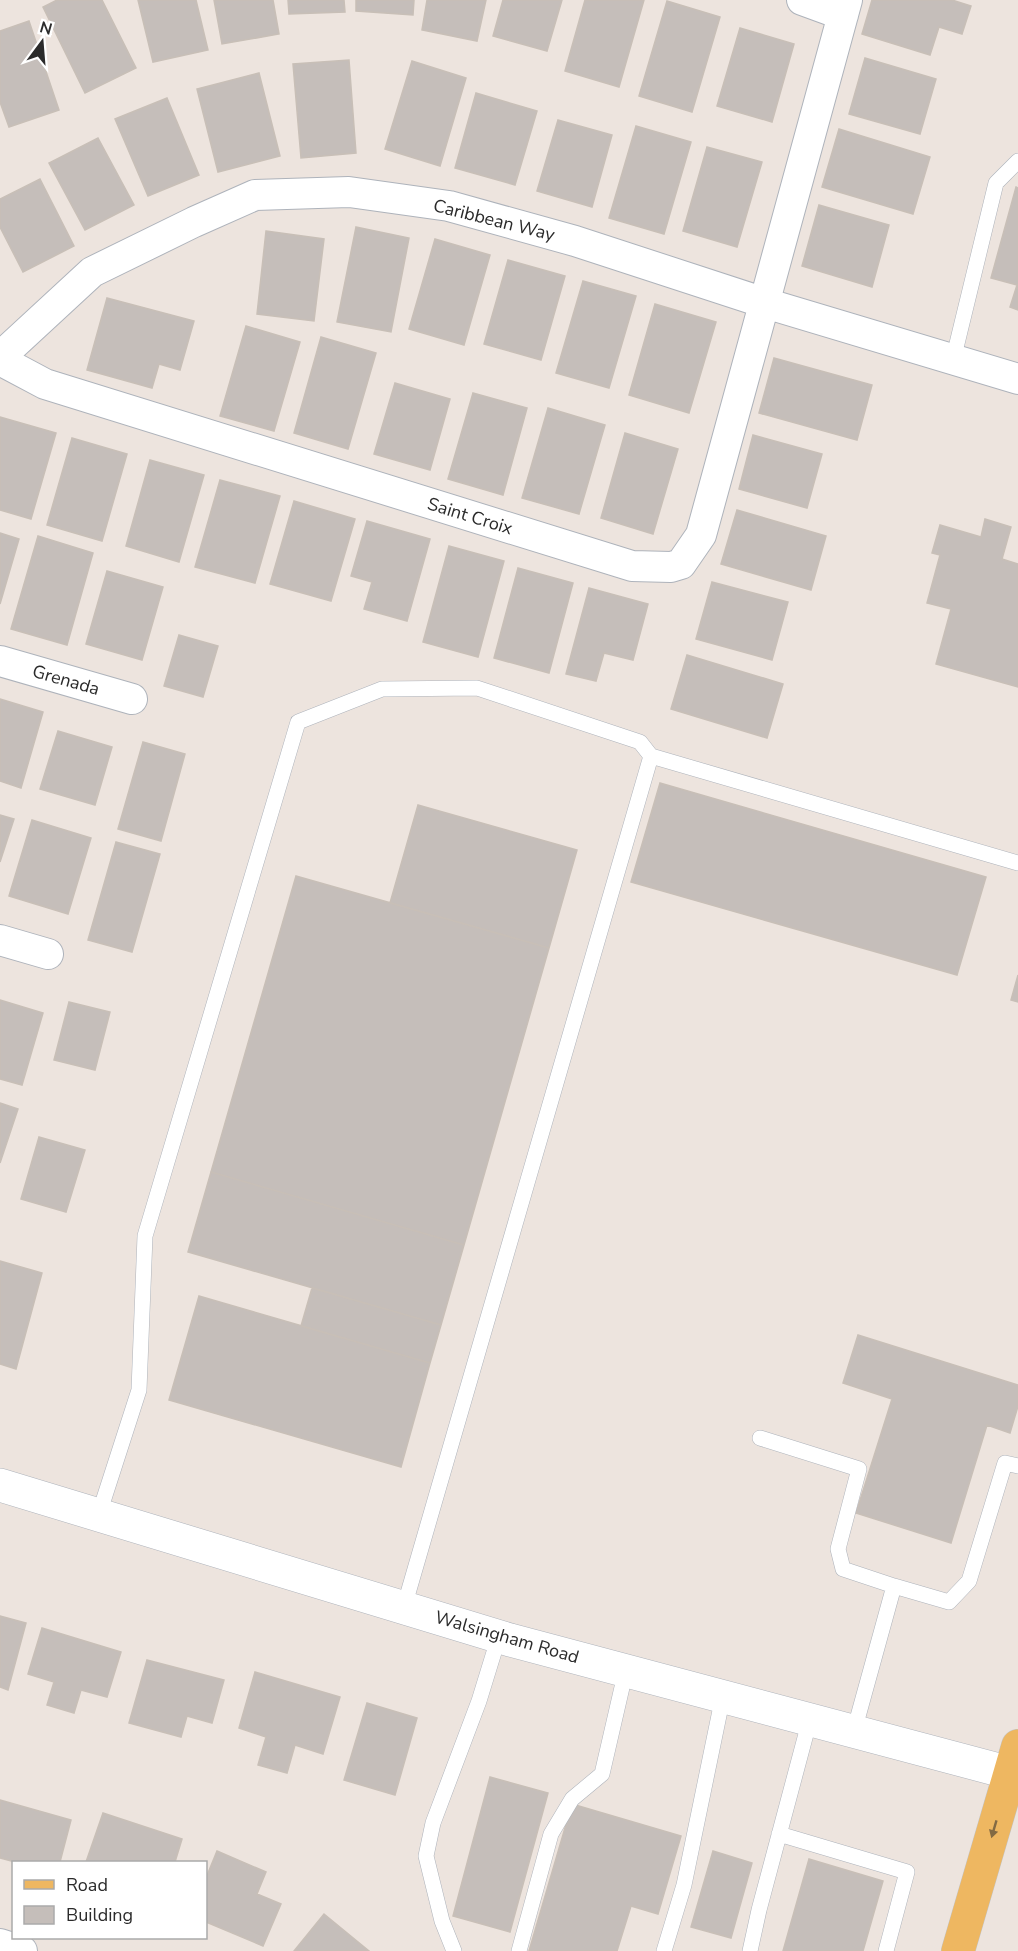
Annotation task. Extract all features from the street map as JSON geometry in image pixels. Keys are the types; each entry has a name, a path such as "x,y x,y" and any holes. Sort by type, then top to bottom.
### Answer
{"main road":[{"path":"958,1951 1016,1765"}],"street":[{"path":"802,0 845,7"},
{"name":"Saint Croix","path":"0,358 45,384 632,566 671,567 681,564 700,535 845,7"},
{"name":"Caribbean Way","path":"0,358 92,272 194,222 255,195 349,192 449,206 575,241 765,303 1018,379"},
{"name":"Grenada","path":"0,661 132,699"},
{"path":"0,940 48,954"},
{"name":"Walsingham Road","path":"0,1485 499,1636 854,1731 1016,1765"},
{"path":"0,1944 22,1951"}],"lane":[{"path":"953,360 996,183 1018,161"},
{"path":"99,1514 139,1390 145,1236 298,722 382,689 477,688 640,741 651,756 1018,863"},
{"path":"404,1607 651,756"},
{"path":"760,1438 859,1469 838,1549 843,1569 949,1602 969,1581 1005,1463 1018,1466"},
{"path":"854,1731 894,1586"},
{"path":"454,1951 442,1921 426,1857 433,1823 479,1701 499,1636"},
{"path":"519,1951 551,1834 572,1799 602,1774 626,1670"},
{"path":"664,1951 684,1885 723,1696"},
{"path":"750,1951 810,1719"},
{"path":"779,1834 907,1872 886,1951"}],"building":[{"path":"57,0 102,0 136,68 85,93 43,7"},
{"path":"138,0 196,0 208,50 153,62"},
{"path":"214,0 273,0 279,34 222,44"},
{"path":"288,0 344,0 345,12 289,14"},
{"path":"356,0 414,0 413,15 356,11"},
{"path":"427,0 486,0 477,41 422,30"},
{"path":"503,0 562,0 547,51 493,36"},
{"path":"585,0 644,0 619,87 565,71"},
{"path":"872,0 952,0 971,6 962,34 939,27 930,55 862,34"},
{"path":"667,1 720,17 692,112 639,96"},
{"path":"29,21 59,110 9,127 0,102 0,31"},
{"path":"740,28 794,44 772,122 717,106"},
{"path":"865,58 936,79 920,134 849,114"},
{"path":"349,60 356,153 301,158 293,64"},
{"path":"412,61 466,78 440,166 385,149"},
{"path":"259,73 280,156 218,172 197,89"},
{"path":"476,93 537,111 515,185 455,168"},
{"path":"167,98 199,175 148,196 115,119"},
{"path":"558,120 612,135 592,207 537,191"},
{"path":"636,126 691,142 664,234 609,218"},
{"path":"839,129 930,157 913,214 822,187"},
{"path":"98,138 134,205 85,230 49,163"},
{"path":"707,147 762,162 737,247 683,231"},
{"path":"40,179 74,246 23,272 0,227 0,199"},
{"path":"1016,187 1018,188 1018,310 1010,307 1017,285 991,278"},
{"path":"819,205 889,225 872,287 802,266"},
{"path":"356,227 409,238 391,332 337,322"},
{"path":"266,231 324,239 314,321 257,314"},
{"path":"435,239 490,255 464,345 409,329"},
{"path":"508,260 565,276 541,360 484,344"},
{"path":"583,281 636,296 609,388 556,373"},
{"path":"107,298 194,321 180,370 159,364 152,388 87,370"},
{"path":"655,304 716,322 689,413 629,395"},
{"path":"246,326 300,342 274,431 220,416"},
{"path":"321,337 376,353 348,449 294,433"},
{"path":"774,358 872,385 857,440 759,413"},
{"path":"395,383 450,399 430,470 374,454"},
{"path":"473,393 527,408 503,495 448,479"},
{"path":"548,408 605,425 579,514 522,498"},
{"path":"0,417 56,433 31,519 0,510"},
{"path":"625,433 678,449 653,534 601,518"},
{"path":"753,435 822,454 807,508 739,489"},
{"path":"72,438 127,454 102,541 47,525"},
{"path":"150,460 204,475 179,562 126,546"},
{"path":"220,480 280,496 255,583 195,567"},
{"path":"294,501 355,519 331,601 270,584"},
{"path":"737,510 826,536 811,590 721,564"},
{"path":"985,519 1011,527 1002,559 1018,564 1018,687 936,664 951,609 927,603 940,555 932,553 940,525 981,537"},
{"path":"367,521 430,539 407,621 364,609 372,582 351,576"},
{"path":"0,533 19,539 0,604"},
{"path":"38,536 93,553 67,645 11,629"},
{"path":"449,546 504,561 478,657 423,642"},
{"path":"518,568 573,583 549,673 494,658"},
{"path":"107,571 163,587 142,660 86,644"},
{"path":"712,582 788,602 772,660 696,639"},
{"path":"589,588 648,604 633,660 604,653 596,681 566,674"},
{"path":"179,635 218,646 203,697 164,686"},
{"path":"687,655 783,684 767,738 671,709"},
{"path":"0,699 43,712 21,788 0,781"},
{"path":"58,731 112,747 95,805 40,789"},
{"path":"143,742 185,754 161,841 118,829"},
{"path":"660,783 986,877 957,975 631,882"},
{"path":"418,805 577,850 549,948 390,903"},
{"path":"0,815 14,819 0,862"},
{"path":"32,820 91,838 68,914 9,896"},
{"path":"116,842 160,854 132,952 88,940"},
{"path":"296,876 549,948 464,1245 211,1172"},
{"path":"1018,975 1018,1002 1011,1000"},
{"path":"0,1000 43,1013 22,1085 0,1079"},
{"path":"69,1002 110,1012 95,1070 54,1060"},
{"path":"0,1103 18,1109 0,1163"},
{"path":"39,1137 85,1150 66,1212 21,1199"},
{"path":"211,1172 464,1245 441,1325 188,1252"},
{"path":"0,1261 42,1273 16,1369 0,1364"},
{"path":"312,1288 441,1325 430,1363 301,1326"},
{"path":"199,1296 430,1363 401,1467 169,1400"},
{"path":"858,1335 1018,1385 1018,1406 1010,1433 987,1425 951,1543 856,1513 892,1399 843,1383"},
{"path":"0,1616 26,1623 8,1690 0,1687"},
{"path":"42,1628 121,1652 107,1697 81,1690 74,1713 47,1705 54,1682 28,1674"},
{"path":"147,1660 224,1680 212,1723 187,1716 181,1737 129,1723"},
{"path":"255,1672 340,1697 323,1754 295,1745 287,1773 258,1765 266,1737 239,1728"},
{"path":"367,1703 417,1718 395,1795 344,1780"},
{"path":"490,1777 548,1793 510,1932 453,1916"},
{"path":"0,1800 71,1820 60,1861 12,1861 0,1858"},
{"path":"572,1804 681,1836 658,1914 631,1906 617,1951 529,1951"},
{"path":"103,1813 182,1839 175,1861 86,1861"},
{"path":"217,1851 266,1872 257,1894 281,1904 263,1946 207,1922 207,1876"},
{"path":"713,1851 752,1863 731,1938 691,1927"},
{"path":"809,1859 883,1881 863,1951 783,1951"},
{"path":"324,1914 369,1951 294,1951"}]}
